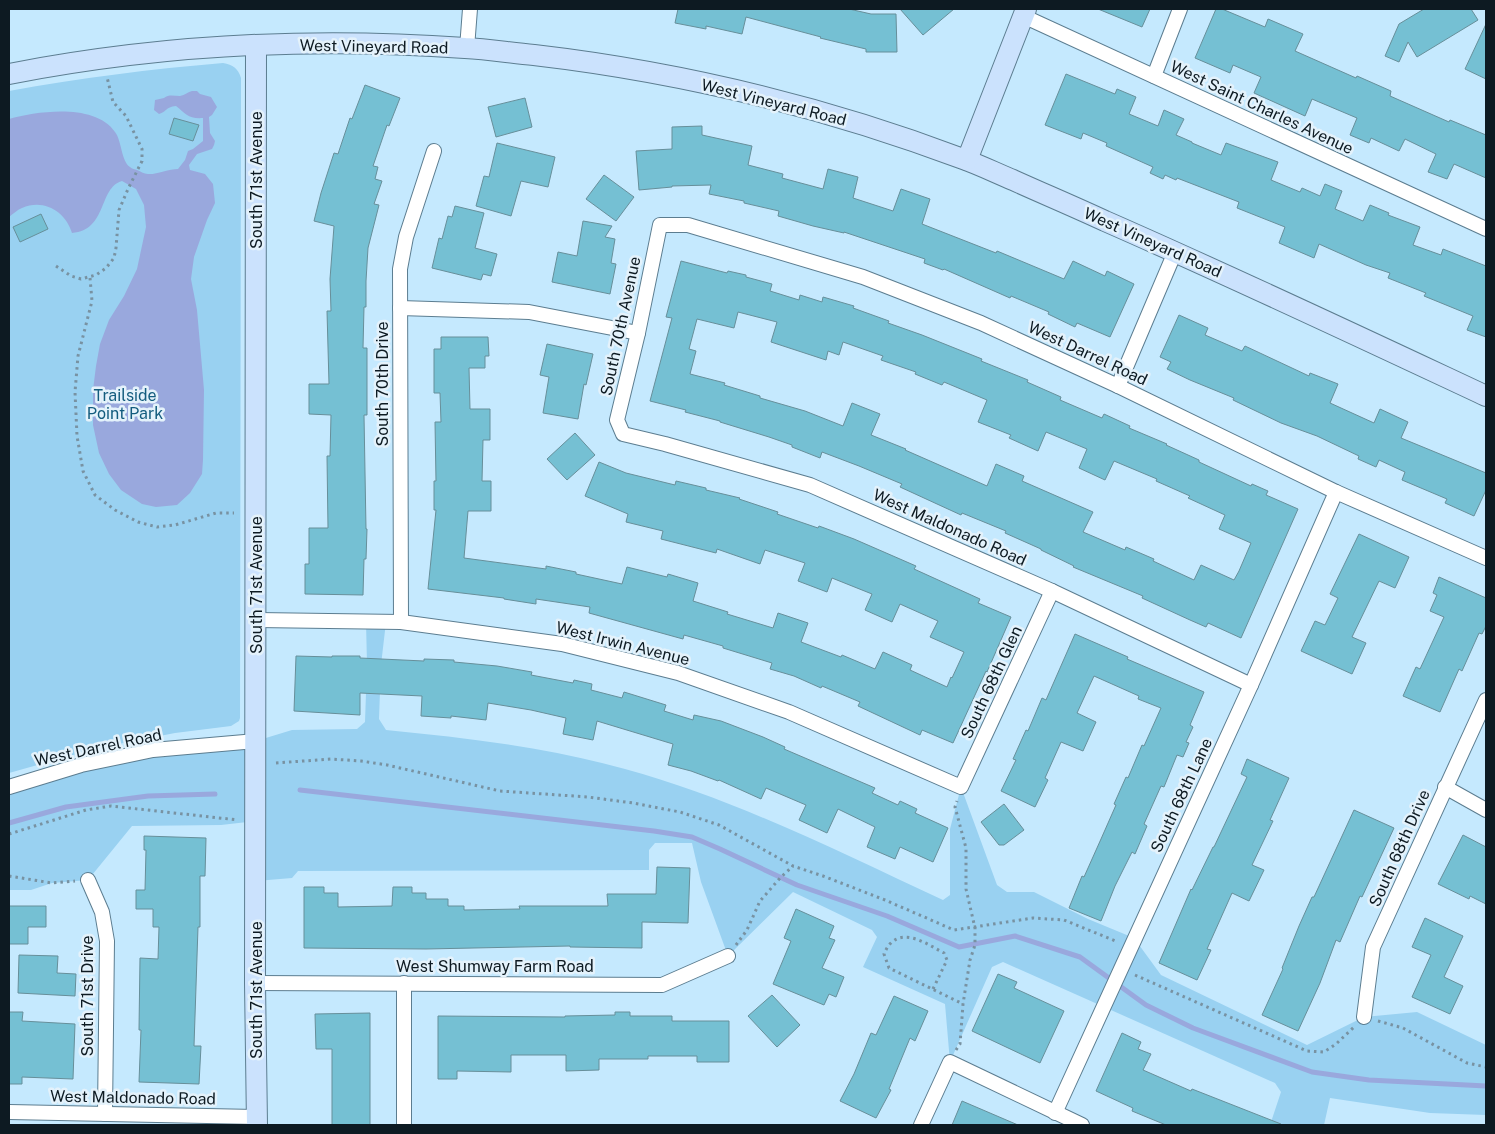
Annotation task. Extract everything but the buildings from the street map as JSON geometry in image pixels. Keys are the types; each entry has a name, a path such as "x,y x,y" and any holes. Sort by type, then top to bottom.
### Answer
{"street":[{"path":"467,48 470,9"},
{"path":"1154,76 1180,9"},
{"path":"968,160 1025,12"},
{"name":"West Saint Charles Avenue","path":"1025,12 1154,76 1486,229"},
{"name":"West Vineyard Road","path":"9,74 167,51 353,43 467,48 646,71 703,83 861,124 968,160 1175,252 1486,396"},
{"name":"South 71st Avenue","path":"256,46 257,1121"},
{"name":"South 70th Drive","path":"401,622 400,269 406,237 434,151"},
{"name":"South 70th Avenue","path":"622,434 617,420 638,333 660,225"},
{"name":"West Darrel Road","path":"660,225 688,225 863,277 981,322 1336,492 1486,558"},
{"path":"1118,386 1175,252"},
{"path":"400,308 529,312 638,333"},
{"name":"West Maldonado Road","path":"622,434 665,444 810,485 1052,592 1251,685"},
{"name":"South 68th Lane","path":"1056,1113 1110,990 1251,685 1336,492"},
{"name":"South 68th Glen","path":"962,786 1052,592"},
{"name":"West Irwin Avenue","path":"257,620 401,622 562,644 678,674 788,712 962,786"},
{"name":"South 68th Drive","path":"1364,1017 1373,947 1486,700"},
{"name":"West Darrel Road","path":"9,787 81,765 154,750 256,741"},
{"path":"1445,787 1486,810"},
{"name":"South 71st Drive","path":"88,880 102,912 107,941 105,1114"},
{"name":"West Shumway Farm Road","path":"256,983 662,985 728,956"},
{"path":"404,983 404,1125"},
{"path":"922,1125 950,1062 1082,1125"},
{"name":"West Maldonado Road","path":"9,1112 257,1121"}],"path":[{"path":"56,266 71,276 81,279 90,278 106,268 114,258 119,210 142,161 142,149 126,116 113,102 102,60"},
{"path":"90,278 92,302 78,356 75,392 77,436 83,471 95,495 115,510 138,522 157,527 176,525 216,513 234,513"},
{"path":"276,763 331,759 361,761 387,765 500,791 588,797 680,812 719,825 793,866 876,897 954,930 1033,918 1064,920 1115,940 1129,949"},
{"path":"950,1062 960,1044 962,1004 970,960 975,945 975,928 966,888 966,848 955,807 962,786"},
{"path":"9,834 86,810 111,806 256,821"},
{"path":"728,956 747,930 760,901 793,866"},
{"path":"9,876 52,883 88,880"},
{"path":"933,989 947,960 944,953 915,938 904,936 891,942 884,954 889,968 962,1004"},
{"path":"1119,972 1307,1051 1324,1052 1336,1044 1364,1017 1403,1028 1467,1063 1486,1066"}],"green space":[{"name":"Trailside Point Park","path":"223,63 235,68 241,78 240,718 239,721 231,726 175,733 98,748 9,773 9,91 116,74"},
{"path":"366,622 386,622 381,665 379,719 386,730 536,749 595,761 666,781 747,811 826,845 943,900 950,895 950,829 961,787 997,885 1007,892 1034,892 1088,919 1134,938 1161,975 1307,1045 1364,1017 1417,1012 1486,1045 1486,1115 1430,1113 1330,1098 1324,1125 1270,1125 1281,1092 1275,1083 1003,962 992,967 950,1062 945,1004 863,967 877,937 872,930 793,892 728,956 701,882 692,843 655,843 649,850 649,870 298,871 292,878 256,881 256,821 221,825 132,826 88,880 52,883 31,890 9,890 9,787 81,765 256,741 292,730 357,729 365,722"}],"shaded area":[{"path":"197,91 200,94 211,97 217,107 209,117 210,133 215,141 214,145 212,149 197,154 189,165 190,170 205,174 213,184 215,203 194,257 191,279 197,310 204,390 202,474 190,493 177,505 156,507 142,504 121,490 109,474 99,453 93,425 93,390 100,344 109,320 124,296 137,269 146,227 144,205 136,189 122,181 114,185 92,225 84,230 72,233 65,219 59,213 46,206 30,205 9,217 9,119 50,112 80,113 94,117 106,123 115,132 125,160 130,167 145,174 154,174 178,169 185,160 188,151 203,141 203,118 191,117 176,106 170,107 159,114 154,110 155,100 170,96 180,96"}],"waterway":[{"path":"300,790 692,837 797,885 887,916 959,947 1015,936 1080,957 1146,1005 1193,1028 1312,1072 1369,1080 1486,1086"},
{"path":"9,823 66,807 148,796 215,794"}]}
